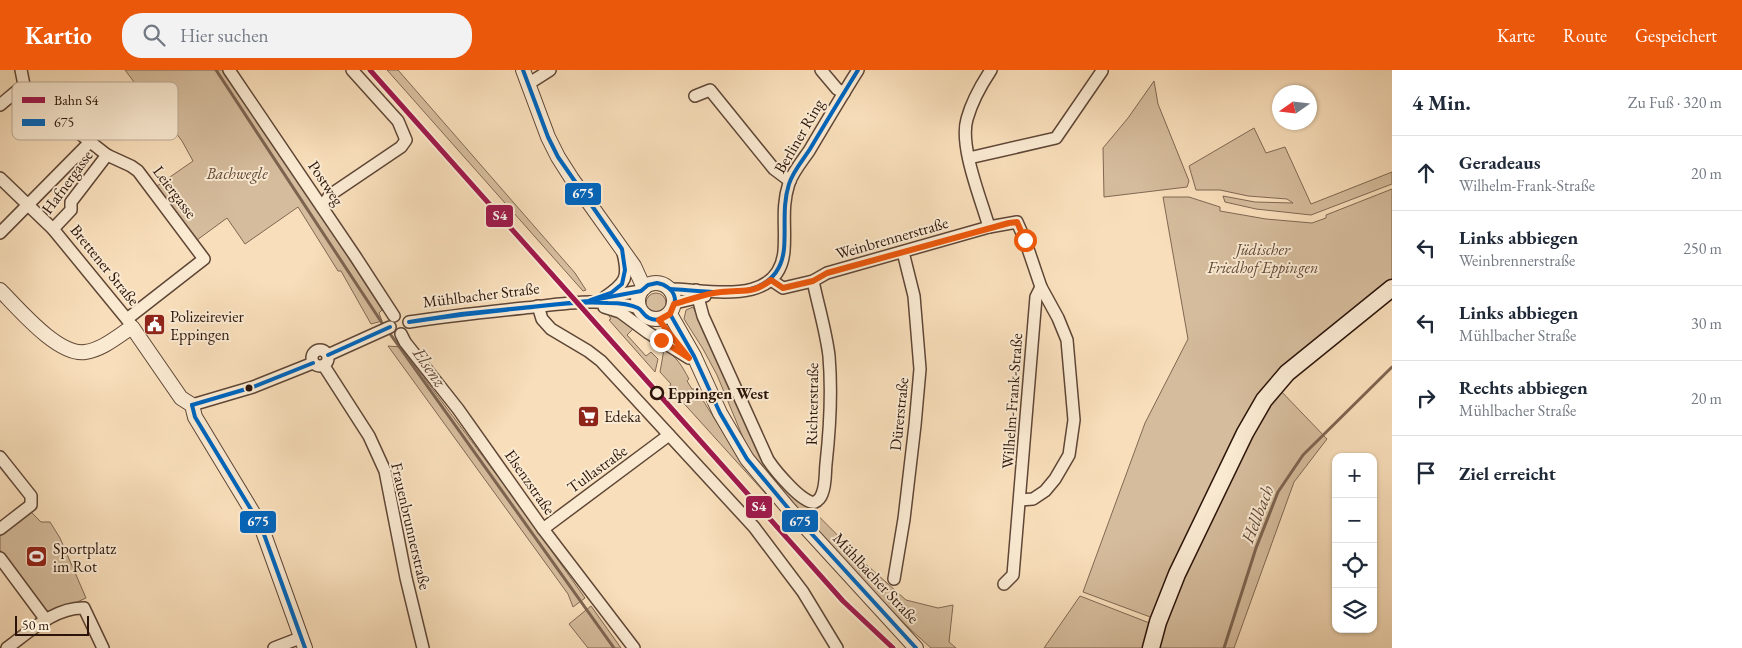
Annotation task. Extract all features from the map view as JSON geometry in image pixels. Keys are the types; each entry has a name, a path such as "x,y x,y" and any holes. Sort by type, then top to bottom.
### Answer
{"main road":[{"path":"1152,648 1158,622 1178,574 1245,433 1264,400 1295,367 1392,288"}],"street":[{"name":"Postweg","path":"228,70 322,207 392,321"},
{"path":"322,207 330,195 401,146 406,140 398,121 352,70"},
{"path":"523,70 548,137 558,157 634,266 643,290"},
{"path":"528,84 550,70"},
{"path":"821,70 844,93"},
{"name":"Berliner Ring","path":"771,280 782,262 784,252 783,203 790,181 858,70"},
{"path":"989,227 968,158 965,138 967,120 980,87 991,70"},
{"path":"968,158 1056,138 1102,71"},
{"path":"695,96 710,90 774,169 790,181"},
{"path":"0,106 12,96"},
{"path":"0,233 91,141"},
{"name":"Leiergasse","path":"91,141 107,155 138,171 204,259 129,323"},
{"name":"Hafnergasse","path":"53,229 71,210 71,202 107,155"},
{"name":"Brettener Straße","path":"0,178 53,229 129,323 181,398 192,405 195,417 261,526 303,643"},
{"name":"Weinbrennerstraße","path":"771,280 783,288 813,281 827,273 989,227 1017,222 1041,287"},
{"path":"604,223 674,296 668,312"},
{"name":"Mühlbacher Straße","path":"605,297 618,288 625,279 626,266 622,249"},
{"name":"Dürerstraße","path":"894,579 904,519 920,370 914,296 903,252"},
{"path":"697,294 668,312 647,317 639,308 638,299 643,290 651,284 697,294 745,292 757,289 771,280"},
{"name":"Richterstraße","path":"697,294 703,316 768,460 805,500 812,503 820,499 824,487 831,382 829,354 813,281"},
{"path":"1020,500 1033,499 1045,491 1055,480 1069,455 1074,420 1067,340 1058,318 1041,287"},
{"name":"Wilhelm-Frank-Straße","path":"1004,584 1013,575 1036,297 1041,287"},
{"path":"0,290 50,338 73,351 87,352 98,348 129,323"},
{"name":"Mühlbacher Straße","path":"409,322 588,301 643,290"},
{"name":"Mühlbacher Straße","path":"588,301 624,304 639,308"},
{"name":"Mühlbacher Straße","path":"588,301 620,312 647,332 689,358"},
{"path":"538,306 542,319 551,329 588,351 600,361 754,528 803,592 836,648"},
{"name":"Mühlbacher Straße","path":"668,312 689,358 706,384"},
{"name":"Mühlbacher Straße","path":"668,312 694,356 732,436 764,480 916,648"},
{"path":"192,405 253,387 321,361 374,333 392,321 403,315 409,322 408,328 401,334 395,334 392,321"},
{"name":"Elsenzstraße","path":"401,334 458,409 543,529 634,648"},
{"name":"Frauenbrunnerstraße","path":"321,361 369,436 385,471 406,578 423,648"},
{"name":"Tullastraße","path":"543,529 669,436"},
{"path":"0,457 32,496 31,505 0,529"},
{"path":"0,558 46,620"},
{"path":"7,648 46,620 74,607 84,608 103,648"},
{"path":"274,648 303,643"}],"green space":[{"name":"Bachwegle","path":"125,70 223,70 382,310 379,313 382,321 371,324 341,271 338,271 298,207 245,244 227,218 197,240 157,186 193,161 178,136 178,82 134,82"},
{"path":"387,70 398,70 575,273 586,290 583,291"},
{"path":"1154,81 1158,104 1189,181 1187,187 1104,197 1103,148 1128,118"},
{"path":"1254,128 1266,153 1285,147 1311,204 1392,172 1392,184 1311,215 1256,209 1225,202 1223,196 1255,202 1293,203 1287,199 1248,196 1220,190 1196,190 1189,166"},
{"name":"Jüdischer Friedhof Eppingen","path":"1392,189 1392,279 1357,310 1279,389 1327,439 1294,482 1234,648 1155,648 1153,618 1083,592 1145,423 1188,339 1163,197 1189,197 1220,207 1220,211 1266,219 1312,223 1326,218 1326,215"},
{"path":"656,293 663,296 666,303 663,310 656,313 649,310 646,303 649,296"},
{"path":"693,307 772,469 868,566 906,600 938,608 953,605 949,642 956,648 931,648 839,556 765,475 749,452 717,375 684,319 686,310"},
{"path":"610,314 633,329 627,335 646,356 651,352 658,359 655,372 609,320 611,319"},
{"path":"388,346 401,347 514,498 585,598 573,607 568,594"},
{"path":"664,349 679,362 689,379 687,381 692,389 694,389 697,395 699,394 736,453 774,503 669,387 671,384 660,372"},
{"name":"Sportplatz im Rot","path":"31,512 41,522 50,522 60,538 86,598 51,614 45,611 0,550 0,536"},
{"path":"1080,596 1152,624 1146,648 1044,648"},
{"path":"591,606 621,648 588,648 569,624"}],"waterway":[{"name":"Elsenz","path":"216,70 384,326"},
{"name":"Elsenz","path":"388,331 614,648"},
{"name":"Hellbach","path":"1224,648 1256,548 1278,492 1303,455 1392,367"}],"rail line":[{"name":"S4","path":"370,70 843,601 893,648"}],"transit line":[{"name":"675","path":"523,70 548,137 558,157 622,249 625,270 622,284 611,293 591,300"},
{"name":"675","path":"670,289 704,292 740,291 756,287 769,280 779,267 784,249 785,208 791,179 858,70"},
{"name":"675","path":"657,283 669,288 675,299 670,312 658,319 649,318 639,309 623,304 586,303 494,311 409,322 461,314 588,301 641,291 648,285 657,283"},
{"name":"675","path":"670,314 694,356 720,413 747,459 788,508 916,648"},
{"name":"675","path":"328,355 390,327"},
{"name":"675","path":"192,405 253,387 313,363"},
{"name":"675","path":"192,405 195,417 261,526 305,648"}],"place":[{"name":"Polizeirevier Eppingen","path":"154,325"},
{"name":"Eppingen West","path":"657,393"},
{"name":"Edeka","path":"588,416"},
{"name":"Sportplatz im Rot","path":"37,557"}],"route":[{"path":"661,340 689,358 676,339 659,320 670,314 674,304 721,292 745,292 757,289 771,280 783,288 813,281 827,273 1009,223 1017,222 1025,240"}]}
